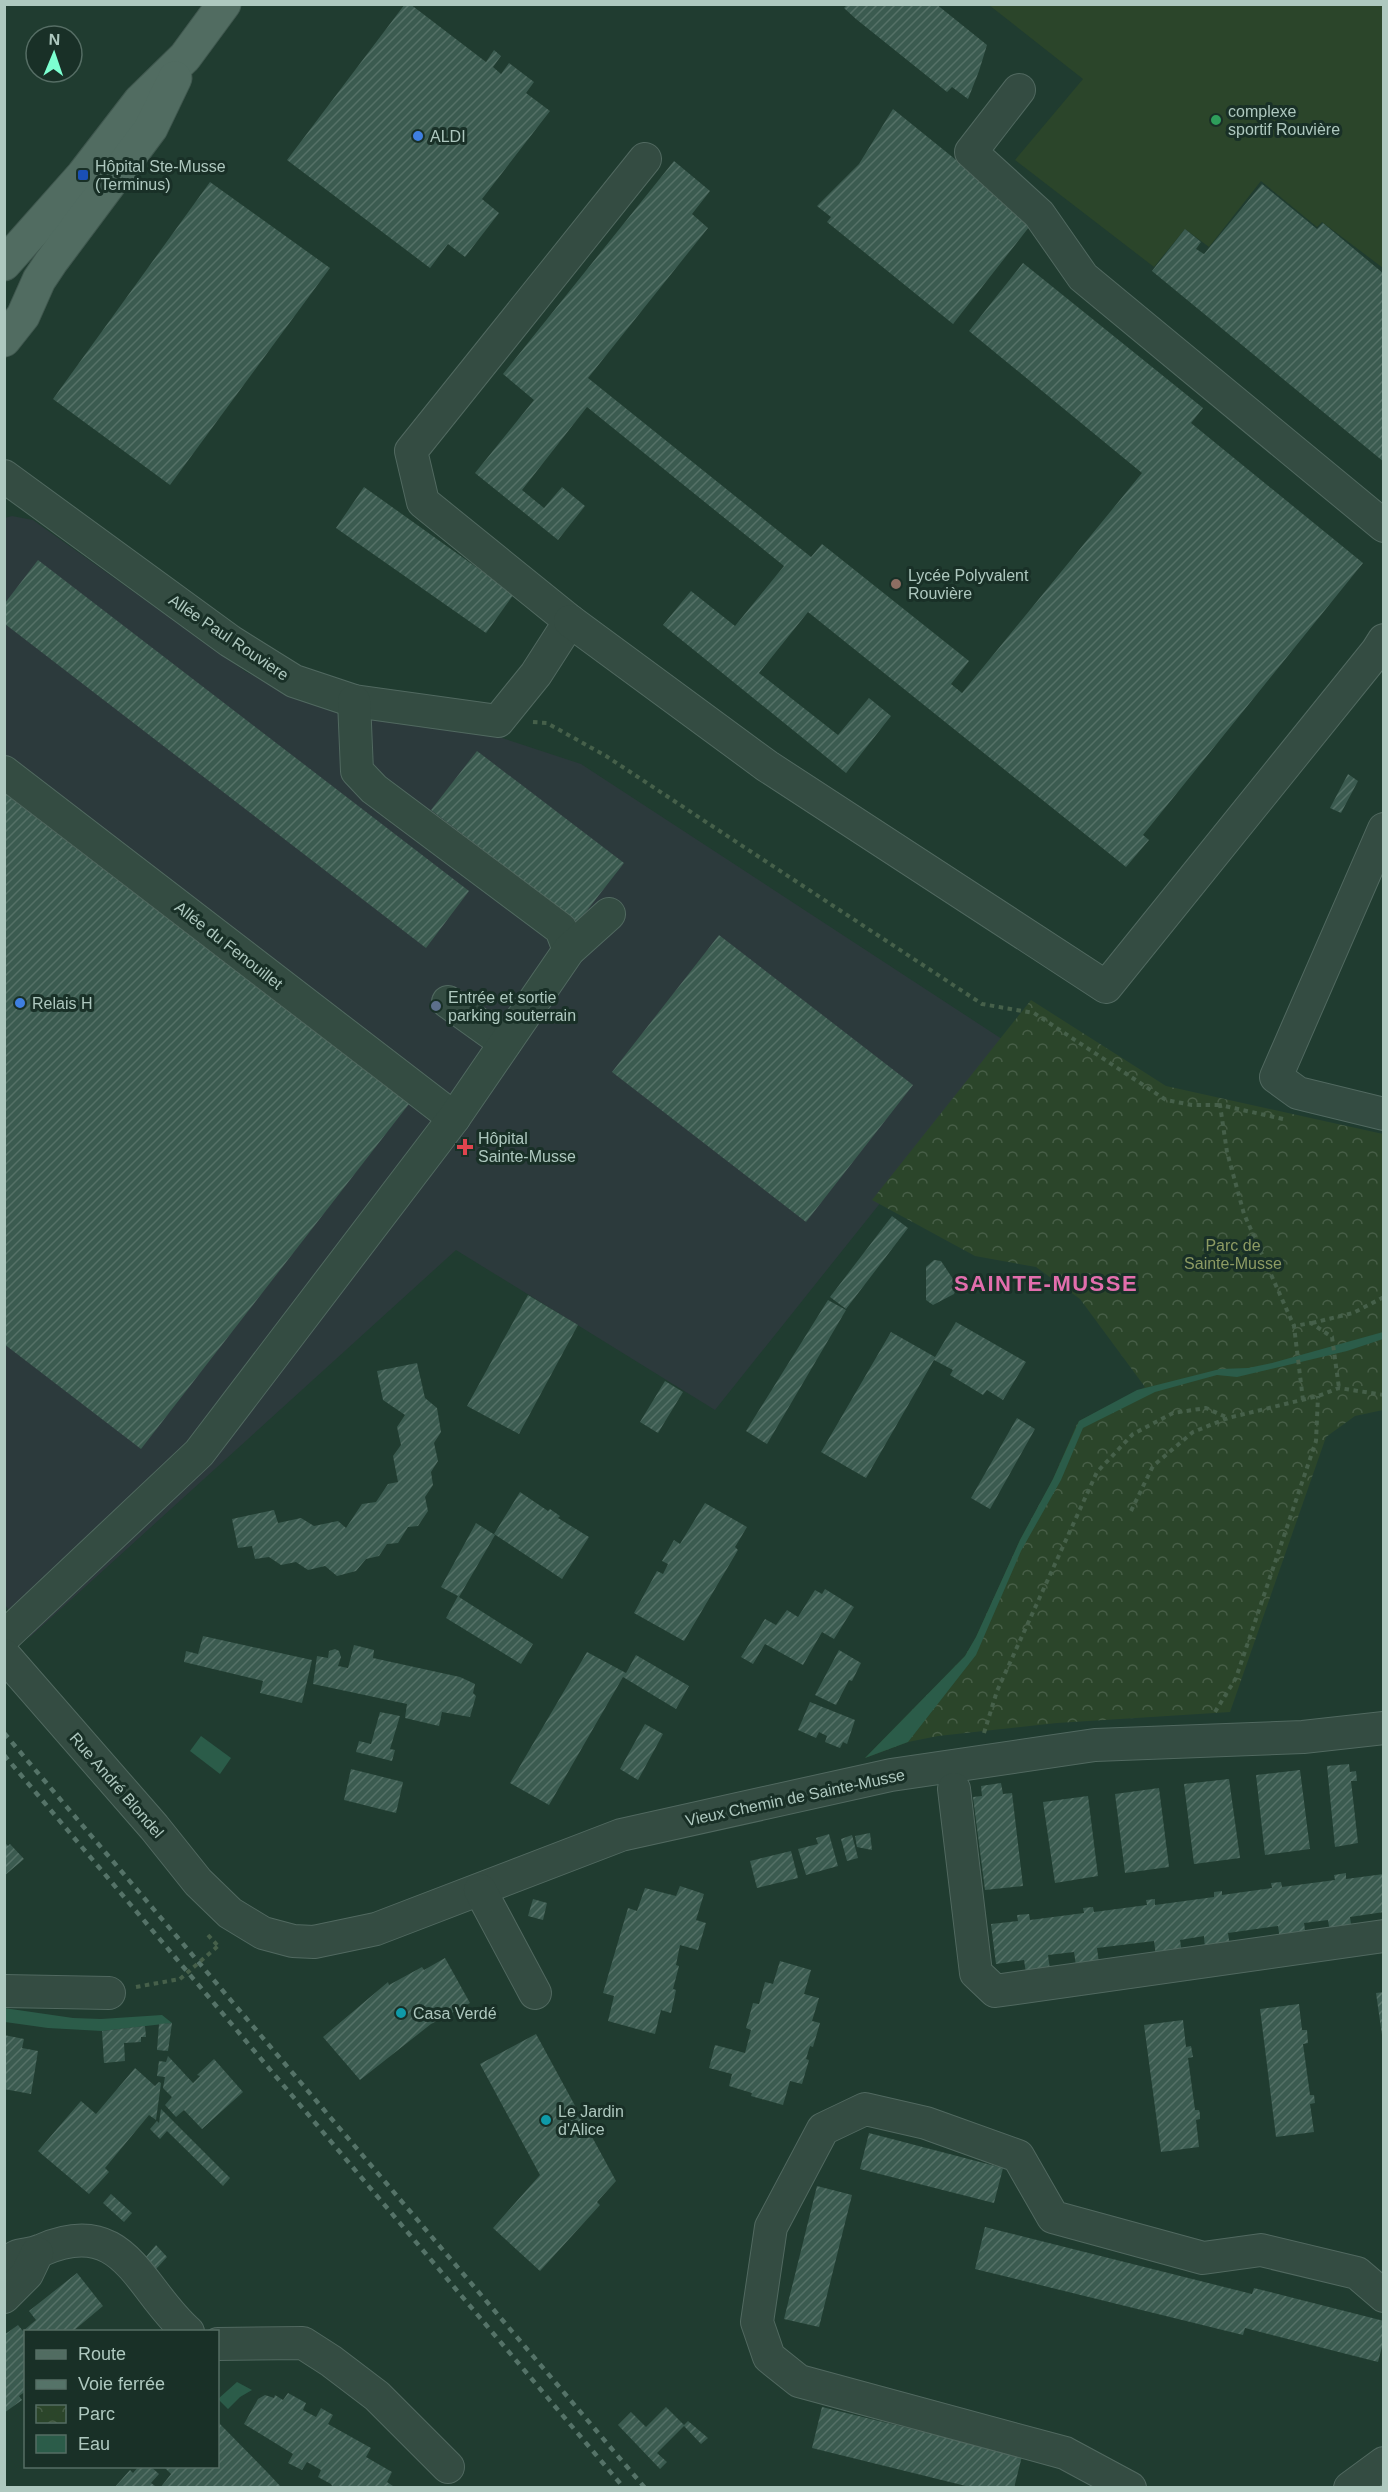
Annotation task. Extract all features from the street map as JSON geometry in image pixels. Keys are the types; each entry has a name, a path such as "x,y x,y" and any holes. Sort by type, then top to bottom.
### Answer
{"main road":[{"path":"4,264 83,175 140,101 185,57 224,4"},
{"path":"4,340 23,316 39,280 51,262 151,128 185,57"}],"street":[{"path":"1019,90 970,152 1040,214 1083,277 1383,526"},
{"path":"645,159 411,451 423,502 570,621 768,766 1106,987 1383,640"},
{"path":"4,327 16,307 24,279 33,261 63,218 83,175"},
{"name":"Allée Paul Rouviere","path":"4,476 230,641 294,681 354,701 498,721"},
{"path":"498,721 536,674 570,621"},
{"path":"354,701 357,771 374,789 561,929 569,950"},
{"name":"Allée du Fenouillet","path":"4,772 454,1118"},
{"path":"1383,829 1276,1077 1298,1093 1371,1113 1383,1114"},
{"path":"4,1637 199,1453 454,1118 569,950 609,914"},
{"path":"451,1013 501,1049"},
{"name":"Rue André Blondel","path":"4,1655 154,1827 198,1882 230,1913"},
{"name":"Vieux Chemin de Sainte-Musse","path":"230,1913 263,1933 293,1941 314,1942 376,1929 621,1835 891,1775 1095,1745 1303,1737 1383,1728"},
{"path":"954,1789 976,1973 996,1991 1383,1936"},
{"path":"480,1890 535,1993"},
{"path":"4,1991 109,1993"},
{"path":"1130,2487 1065,2452 799,2381 769,2358 757,2322 771,2227 823,2129 865,2109 926,2123 1018,2156 1053,2217 1203,2258 1261,2250 1357,2273 1383,2296"},
{"path":"4,2266 13,2256 37,2253 58,2243 83,2239 109,2247 130,2262 167,2310 187,2330"},
{"path":"4,2297 27,2274 37,2253"},
{"path":"219,2344 303,2343 332,2361 377,2396 448,2467"},
{"path":"1350,2487 1383,2463"}],"path":[{"path":"498,721 547,723 606,756 981,1004 1034,1012 1166,1100 1192,1105 1220,1105 1290,1120"},
{"path":"1220,1105 1227,1152 1244,1214 1294,1326 1303,1400"},
{"path":"1294,1326 1353,1312 1383,1297"},
{"path":"1311,1323 1332,1337 1339,1388"},
{"path":"1131,1511 1153,1466 1193,1432 1228,1418 1318,1396 1339,1388 1383,1395"},
{"path":"1197,1741 1236,1678 1316,1441 1318,1396"},
{"path":"976,1762 997,1690 1097,1472 1133,1434 1173,1413 1206,1408 1228,1418"},
{"path":"109,1993 180,1979 218,1946"}],"shaded area":[{"name":"Hôpital Sainte-Musse","path":"12,516 33,520 246,672 294,695 499,737 581,764 1008,1043 715,1410 456,1250 30,1637 19,1624 5,1605 5,518"}],"green space":[{"name":"complexe sportif Rouvière","path":"989,5 1383,5 1383,268 1322,222 1317,227 1261,181 1209,247 1185,229 1154,267 1015,160 1083,79"},
{"name":"Parc de Sainte-Musse","path":"1031,1000 1166,1086 1383,1134 1383,1410 1355,1416 1326,1437 1230,1712 1057,1723 938,1736 908,1742 865,1758 965,1656 1020,1540 1053,1479 1079,1421 1145,1387 1080,1299 1036,1267 975,1256 872,1200"}],"water":[{"path":"1383,1332 1383,1339 1347,1351 1237,1377 1217,1375 1155,1392 1083,1428 1061,1480 1021,1551 976,1655 908,1742 865,1758 965,1656 1020,1540 1053,1479 1079,1421 1137,1390 1220,1369 1248,1368 1272,1363"},
{"path":"201,1736 231,1758 220,1774 190,1751"},
{"path":"4,2008 73,2018 101,2019 162,2015 172,2023 102,2031 48,2028 5,2022"},
{"path":"237,2382 252,2390 240,2397 228,2409 219,2398"}],"building":[{"name":"ALDI","path":"405,4 410,4 486,62 494,50 501,56 493,67 501,74 509,63 534,82 526,93 550,111 482,199 499,213 465,257 448,244 430,268 287,160"},
{"path":"848,4 936,4 987,45 968,99 952,87 947,92 856,19 844,8"},
{"path":"893,109 1033,222 953,324 827,222 831,217 817,206 859,164"},
{"path":"674,161 710,191 692,214 708,228 588,378 811,557 822,544 969,661 951,684 962,693 1142,473 969,331 1023,263 1203,408 1191,423 1363,563 1143,835 1149,840 1126,867 808,612 759,673 838,735 869,698 891,716 846,773 663,625 691,591 735,626 784,566 587,407 522,490 544,508 562,487 585,506 558,540 475,473 534,400 503,374"},
{"path":"210,182 330,268 170,485 53,399"},
{"path":"1262,184 1317,229 1323,223 1384,274 1384,462 1152,271 1185,229 1201,242 1196,249 1204,254"},
{"path":"364,487 514,594 486,633 336,528"},
{"path":"38,560 469,891 426,948 5,624 5,603"},
{"path":"477,751 624,863 578,922 431,810"},
{"path":"1348,774 1358,781 1341,813 1330,808"},
{"path":"4,793 409,1104 141,1449 4,1344"},
{"path":"719,935 913,1085 806,1222 612,1072"},
{"path":"892,1216 908,1228 846,1309 830,1297"},
{"path":"934,1260 941,1261 955,1282 956,1289 954,1294 933,1305 926,1300 926,1267"},
{"path":"528,1295 578,1325 519,1434 467,1406"},
{"path":"828,1300 846,1310 767,1444 746,1431"},
{"path":"956,1322 1026,1362 1003,1400 987,1390 983,1395 950,1375 953,1370 934,1360 866,1478 821,1452 891,1332 935,1357"},
{"path":"417,1363 425,1398 437,1408 441,1432 434,1443 438,1461 431,1472 433,1485 425,1497 428,1511 418,1526 408,1527 398,1543 387,1544 379,1556 366,1559 356,1571 337,1576 325,1566 308,1570 296,1562 281,1565 269,1557 255,1559 252,1546 238,1548 232,1519 274,1510 278,1523 301,1518 314,1526 338,1521 346,1528 362,1504 376,1502 388,1484 398,1482 393,1456 401,1445 397,1427 405,1415 383,1400 377,1371"},
{"path":"665,1381 683,1392 658,1433 640,1422"},
{"path":"1017,1418 1035,1429 990,1509 971,1498"},
{"path":"520,1492 548,1511 550,1509 560,1516 558,1518 589,1537 562,1579 494,1534"},
{"path":"705,1503 747,1527 735,1547 738,1550 684,1641 634,1613 657,1571 663,1574 668,1564 662,1561 674,1540 680,1544"},
{"path":"476,1523 495,1535 459,1597 533,1644 521,1664 446,1618 458,1596 441,1587"},
{"path":"825,1589 854,1607 834,1639 822,1632 803,1665 765,1644 753,1664 741,1657 765,1619 776,1625 787,1610 798,1617 815,1590 822,1594"},
{"path":"203,1636 312,1660 302,1703 260,1693 263,1681 184,1662 186,1651 198,1654"},
{"path":"354,1645 374,1650 373,1658 460,1677 475,1684 473,1693 476,1696 470,1717 442,1712 439,1726 405,1718 407,1704 313,1684 317,1656 328,1658 329,1651 335,1649 339,1651 341,1657 338,1666 348,1668"},
{"path":"839,1650 861,1663 836,1705 815,1695"},
{"path":"587,1652 626,1673 636,1655 689,1686 676,1709 623,1677 549,1805 510,1783"},
{"path":"810,1702 855,1720 847,1744 843,1742 840,1748 825,1742 827,1736 819,1732 816,1738 798,1730"},
{"path":"380,1712 400,1716 390,1749 395,1750 392,1761 356,1752 359,1741 371,1744"},
{"path":"645,1724 663,1734 638,1780 620,1769"},
{"path":"1349,1764 1350,1772 1356,1771 1357,1781 1351,1781 1358,1843 1335,1847 1327,1766"},
{"path":"351,1769 403,1782 396,1813 344,1800"},
{"path":"1300,1770 1310,1849 1265,1855 1256,1775"},
{"path":"1229,1779 1240,1858 1194,1864 1184,1784"},
{"path":"1001,1783 1003,1794 1012,1793 1023,1886 985,1890 973,1797 982,1796 981,1786"},
{"path":"1159,1788 1169,1867 1125,1873 1115,1794"},
{"path":"1088,1796 1098,1876 1055,1883 1043,1802"},
{"path":"870,1833 872,1850 857,1847 855,1836"},
{"path":"829,1834 838,1866 806,1875 798,1849 818,1844 816,1838"},
{"path":"852,1835 858,1858 847,1861 841,1839"},
{"path":"4,1842 8,1846 10,1844 24,1859 4,1876"},
{"path":"791,1851 798,1878 757,1888 750,1861"},
{"path":"1346,1873 1346,1879 1384,1874 1384,1912 1350,1917 1352,1931 1330,1933 1328,1920 1304,1923 1306,1937 1280,1940 1278,1926 1228,1933 1230,1947 1205,1950 1204,1936 1180,1940 1182,1953 1156,1956 1154,1941 1097,1948 1099,1963 1076,1966 1074,1952 1048,1955 1050,1970 1026,1973 1024,1960 996,1964 991,1924 1018,1921 1017,1915 1029,1914 1030,1920 1084,1913 1083,1908 1093,1907 1094,1912 1147,1905 1146,1900 1155,1899 1155,1905 1214,1897 1214,1892 1222,1891 1222,1895 1272,1888 1271,1883 1281,1882 1282,1887 1335,1880 1334,1875"},
{"path":"680,1886 704,1894 696,1920 706,1923 698,1950 680,1945 676,1965 679,1966 673,1989 676,1990 671,2013 661,2010 655,2034 608,2021 614,1996 603,1993 628,1908 637,1911 645,1888 676,1896"},
{"path":"533,1899 547,1903 543,1920 528,1916"},
{"name":"Casa Verdé","path":"445,1958 470,2003 431,2024 360,2080 323,2037 388,1982 389,1985 422,1967 424,1970"},
{"path":"780,1961 811,1970 804,1994 819,1998 812,2021 820,2023 813,2047 810,2046 806,2059 809,2060 802,2084 790,2081 783,2105 751,2096 752,2093 729,2086 732,2074 709,2068 715,2045 745,2053 751,2030 746,2028 753,2003 759,2004 765,1982 773,1984"},
{"path":"1384,1992 1384,2035 1382,2035 1376,1993"},
{"path":"1299,2004 1302,2030 1307,2030 1308,2043 1303,2044 1310,2095 1314,2095 1315,2103 1310,2104 1314,2132 1276,2137 1260,2009"},
{"path":"1183,2020 1186,2047 1191,2046 1193,2057 1188,2058 1195,2110 1199,2110 1200,2114 1200,2119 1196,2120 1199,2147 1161,2152 1144,2025"},
{"path":"172,2023 168,2051 157,2050 159,2024"},
{"path":"145,2026 146,2037 141,2037 141,2042 124,2043 125,2061 104,2063 102,2031"},
{"name":"Le Jardin d'Alice","path":"536,2034 616,2181 597,2202 600,2205 540,2271 493,2228 540,2175 480,2064"},
{"path":"4,2035 24,2039 22,2048 38,2051 31,2094 4,2089"},
{"path":"168,2056 193,2083 200,2076 197,2075 214,2059 243,2092 202,2129 184,2110 176,2117 165,2105 172,2097 163,2088 165,2077 157,2076 159,2061 166,2062"},
{"path":"135,2068 155,2086 161,2083 156,2120 149,2115 105,2168 109,2172 89,2194 38,2151 81,2101 96,2114"},
{"path":"161,2109 230,2178 223,2186 167,2131 160,2139 150,2129 157,2121 159,2123"},
{"path":"869,2133 1003,2168 994,2203 860,2169"},
{"path":"817,2186 852,2195 819,2327 784,2319"},
{"path":"111,2194 132,2213 124,2222 103,2203"},
{"path":"985,2227 1252,2294 1254,2288 1384,2321 1384,2339 1378,2362 1245,2328 1243,2335 975,2269"},
{"path":"156,2245 167,2257 156,2269 145,2258"},
{"path":"77,2273 103,2306 74,2330 24,2330 36,2320 29,2311"},
{"path":"18,2325 23,2331 24,2392 19,2396 22,2400 4,2413 4,2335"},
{"path":"288,2393 306,2403 303,2410 316,2417 321,2408 333,2415 328,2424 371,2448 366,2457 392,2472 387,2482 396,2488 333,2488 331,2484 318,2477 321,2470 307,2462 302,2470 288,2463 293,2454 244,2424 258,2399 265,2395 274,2398 275,2395 283,2400"},
{"path":"666,2407 684,2425 688,2421 708,2438 701,2444 684,2426 657,2453 667,2462 660,2469 618,2425 631,2412 646,2427"},
{"path":"822,2407 1022,2456 1014,2488 974,2488 812,2448"},
{"path":"219,2423 282,2488 160,2488 171,2474 165,2468 219,2468"},
{"path":"137,2468 152,2468 159,2474 151,2483 155,2486 153,2488 114,2488 130,2470 133,2473"}],"railway":[{"path":"4,1733 645,2488"},
{"path":"4,1755 624,2488"}],"place":[{"name":"complexe sportif Rouvière","path":"1216,120"},
{"name":"ALDI","path":"418,136"},
{"name":"Hôpital Ste-Musse (Terminus)","path":"83,175"},
{"name":"Lycée Polyvalent Rouvière","path":"896,584"},
{"name":"Relais H","path":"20,1003"},
{"name":"Entrée et sortie parking souterrain","path":"436,1006"},
{"name":"Hôpital Sainte-Musse","path":"465,1147"},
{"name":"Casa Verdé","path":"401,2013"},
{"name":"Le Jardin d'Alice","path":"546,2120"}],"district":[{"name":"SAINTE-MUSSE","path":"1046,1283"}]}
